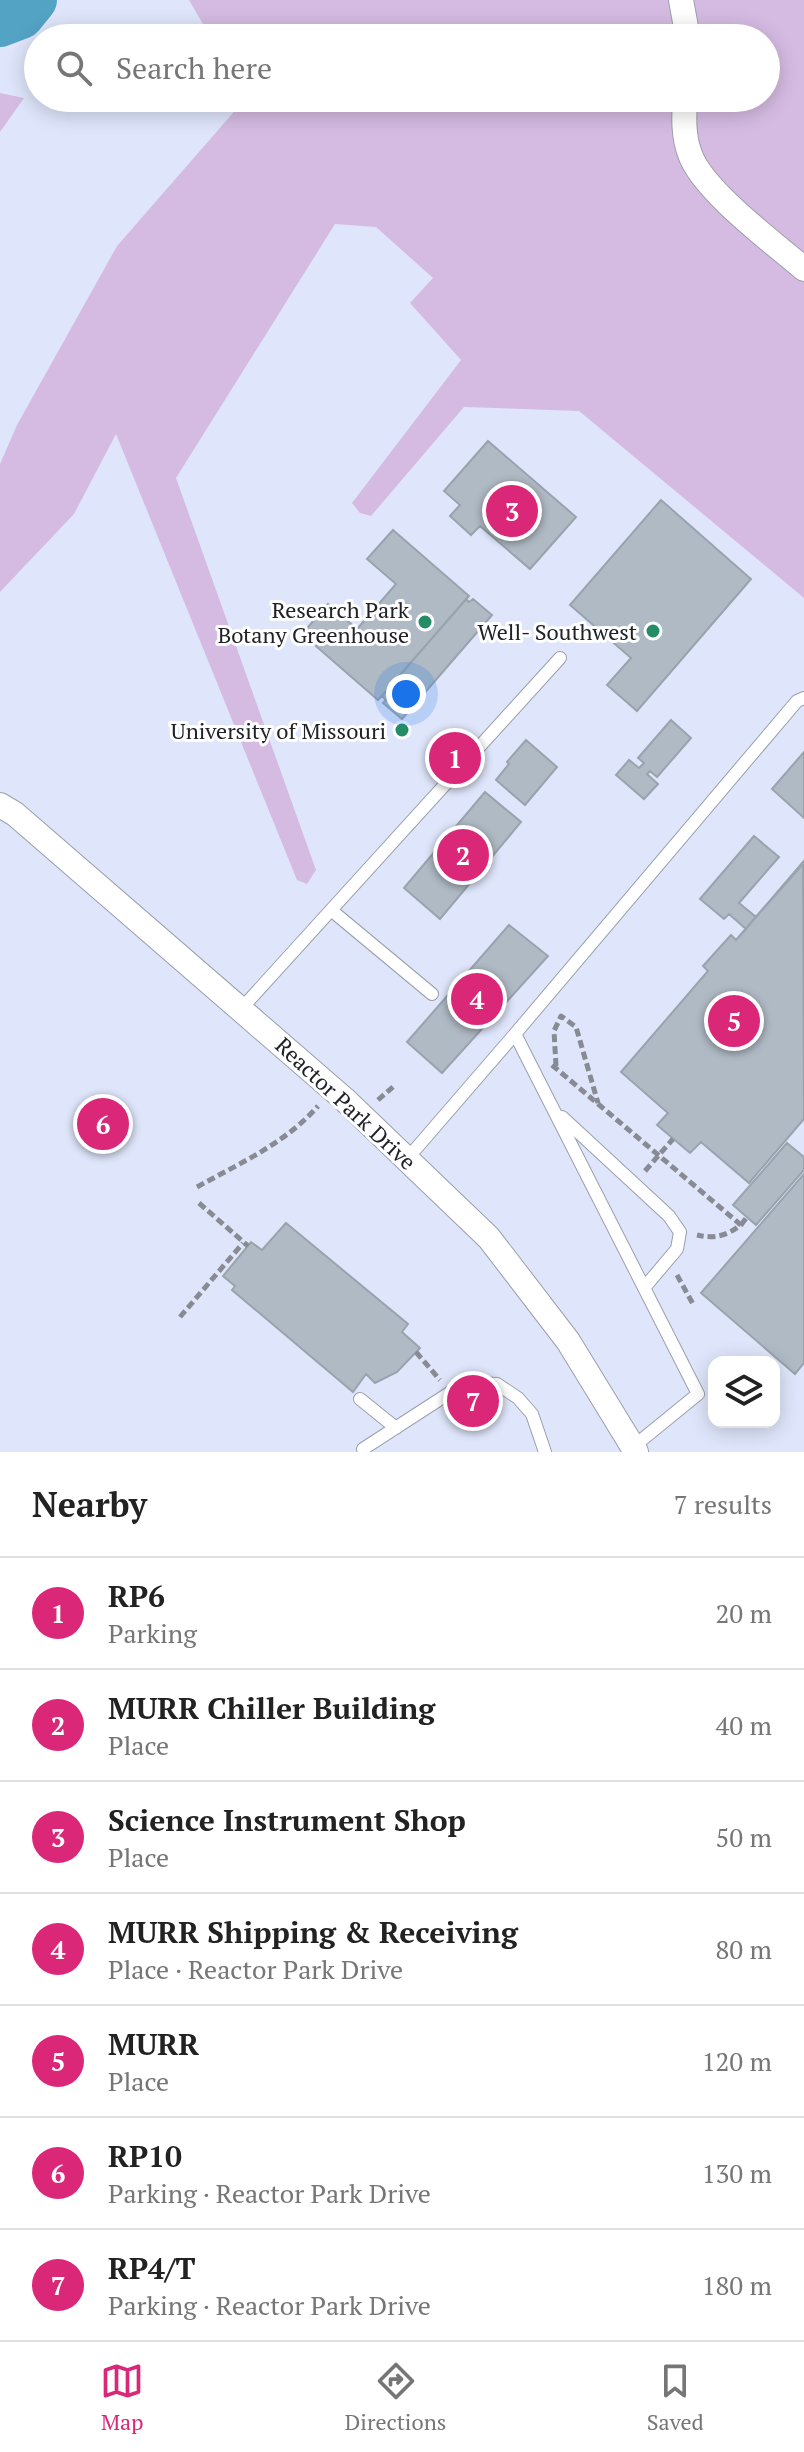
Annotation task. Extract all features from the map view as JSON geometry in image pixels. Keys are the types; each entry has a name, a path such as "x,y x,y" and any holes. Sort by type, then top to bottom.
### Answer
{"street":[{"path":"681,0 685,24"},
{"path":"684,112 690,155 708,184 804,269"},
{"name":"Reactor Park Drive","path":"0,805 15,814 242,1008 344,1099 489,1238 568,1341 635,1450"}],"lane":[{"path":"242,1008 560,658"},
{"path":"407,1159 797,701 804,698"},
{"path":"331,910 432,994"},
{"path":"515,1034 698,1394 635,1450"},
{"path":"554,1110 669,1216 680,1232 677,1249 644,1288"},
{"path":"363,1449 451,1392 475,1383 497,1384 532,1414 545,1452"},
{"path":"360,1399 396,1428"}],"path":[{"path":"556,1068 554,1031 561,1016 576,1027 598,1104"},
{"path":"546,1059 741,1225"},
{"path":"197,1187 279,1142 303,1124 321,1102 344,1099"},
{"path":"634,1184 673,1139"},
{"path":"180,1317 245,1244 199,1203"},
{"path":"680,1232 712,1238 729,1234 747,1217"},
{"path":"695,1249 705,1237"},
{"path":"675,1272 694,1306"},
{"path":"416,1352 451,1392"}],"shaded area":[{"name":"University of Missouri","path":"0,0 804,0 804,1452 0,1452"},
{"path":"189,0 804,0 804,598 579,411 464,407 371,516 360,513 352,503 461,360 410,303 433,278 376,227 335,224 176,478 316,870 307,884 297,880 116,434 74,514 0,592 0,464 17,425 117,246 234,112 780,112 780,24 203,24"},
{"path":"0,93 24,98 0,132"}],"building":[{"path":"488,441 576,517 530,569 480,526 471,535 450,516 460,505 444,491"},
{"name":"Well- Southwest","path":"661,500 751,579 637,711 607,685 631,658 570,605"},
{"name":"Research Park Botany Greenhouse","path":"393,530 469,596 466,599 469,602 473,599 492,615 402,719 383,703 386,700 382,696 378,700 302,634 328,604 357,629 396,584 367,559"},
{"name":"Research Park Botany Greenhouse","path":"393,530 469,596 378,700 302,634 328,604 357,629 396,584 367,559"},
{"path":"466,599 469,602 473,599 492,615 402,719 383,703 386,700 382,696"},
{"path":"671,720 691,738 657,777 650,771 647,774 658,784 644,799 616,775 629,760 639,768 644,763 638,758"},
{"path":"526,740 557,767 525,805 496,780"},
{"path":"804,752 804,818 772,789"},
{"path":"804,752 804,818 772,789"},
{"path":"485,792 521,822 440,919 404,888"},
{"path":"754,836 779,857 739,903 756,917 804,863 804,1119 749,1183 701,1142 690,1153 657,1125 668,1113 621,1072 708,971 703,966 731,935 736,940 746,929 729,914 724,919 700,899"},
{"path":"754,836 779,857 739,903 756,917 746,929 729,914 724,919 700,899"},
{"path":"803,862 804,1119 749,1183 701,1142 690,1153 657,1125 668,1113 621,1072 708,971 703,966 731,935 736,940"},
{"path":"509,925 548,956 442,1073 407,1042"},
{"path":"787,1143 804,1157 804,1170 756,1225 733,1205"},
{"path":"787,1143 804,1157 804,1170 756,1225 733,1205"},
{"path":"804,1174 804,1363 795,1374 780,1361 780,1356 774,1356 701,1293"},
{"path":"804,1174 804,1363 795,1374 780,1361 780,1356 774,1356 701,1293"},
{"path":"286,1223 408,1324 402,1332 420,1348 397,1372 375,1383 366,1374 353,1392 232,1290 235,1286 223,1276 251,1242 262,1250"}],"waterway":[{"path":"0,24 21,16 34,0"}],"place":[{"name":"Science Instrument Shop","path":"512,511"},
{"name":"Research Park Botany Greenhouse","path":"425,622"},
{"name":"Well- Southwest","path":"653,631"},
{"name":"University of Missouri","path":"402,730"},
{"name":"RP6","path":"455,758"},
{"name":"MURR Chiller Building","path":"463,855"},
{"name":"MURR Shipping & Receiving","path":"477,999"},
{"name":"MURR","path":"734,1021"},
{"name":"RP10","path":"103,1124"},
{"name":"RP4/T","path":"473,1401"}]}
